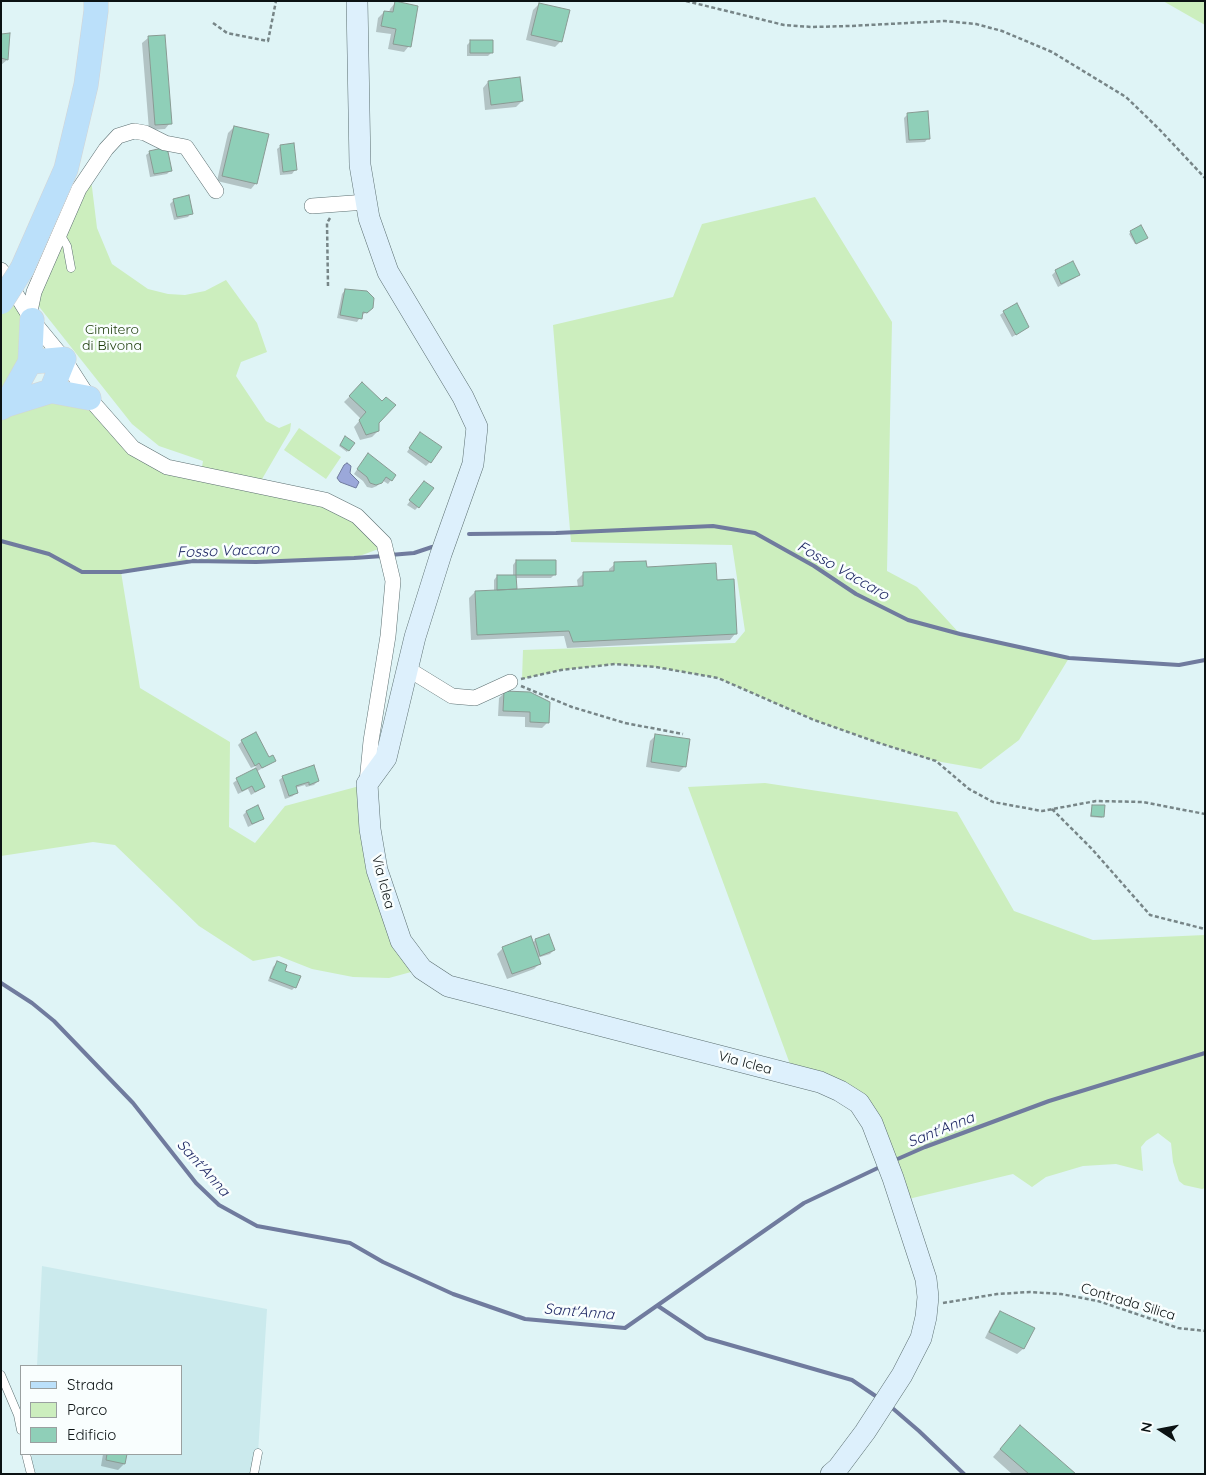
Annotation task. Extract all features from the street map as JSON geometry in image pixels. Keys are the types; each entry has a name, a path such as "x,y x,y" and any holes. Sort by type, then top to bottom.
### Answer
{"main road":[{"path":"3,407 30,362 12,269 66,169 86,85 96,1"},
{"path":"30,362 64,359 51,391"},
{"path":"3,407 51,391 89,398"}],"street":[{"path":"357,1 360,165 369,218 388,272 463,397 477,427 474,464 441,554 415,637 386,758 367,784"},
{"path":"20,310 34,292 79,189 100,156 118,136 134,131 145,133 165,143 186,148 216,190"},
{"path":"312,206 366,202"},
{"path":"1,289 64,359 89,398 133,448 167,467 325,500 357,516 384,543 393,581 388,636 371,741 367,784"},
{"path":"408,669 452,696 475,698 510,682"},
{"name":"Via Iclea","path":"367,784 370,829 378,870 401,942 422,969 448,986 820,1082 840,1090 860,1103 872,1123 893,1178 926,1279 927,1306 921,1338 902,1375 869,1427 838,1468 831,1474"}],"lane":[{"path":"60,234 67,246 71,268"},
{"path":"1,1375 18,1415 20,1425"},
{"path":"254,1474 258,1453"},
{"path":"26,1455 30,1474"}],"path":[{"path":"213,23 227,33 268,41 276,1"},
{"path":"686,1 784,24 812,27 945,21 976,24 1002,31 1052,52 1126,97 1160,129 1205,178"},
{"path":"328,286 327,223 339,204"},
{"path":"510,682 561,670 615,664 656,667 718,678 814,720 879,744 936,761 969,789 993,802 1042,811 1096,801 1143,802 1205,814"},
{"path":"510,682 572,707 625,723 683,734"},
{"path":"1052,809 1092,849 1150,915 1205,929"},
{"name":"Contrada Silica","path":"927,1306 997,1294 1030,1292 1061,1294 1098,1301 1178,1328 1205,1331"}],"shaded area":[{"path":"42,1266 267,1309 258,1453 254,1474 31,1474 32,1455 182,1455 182,1365 37,1365"}],"green space":[{"path":"1163,1 1205,1 1205,25"},
{"name":"Cimitero di Bivona","path":"90,171 97,228 112,264 148,289 168,294 185,295 205,291 226,280 257,323 267,352 241,362 236,376 266,421 279,428 291,423 290,431 258,486 325,500 384,547 354,558 257,562 193,561 121,572 140,688 230,742 229,827 255,843 285,806 367,784 370,829 422,969 389,978 353,977 312,969 279,956 253,961 199,926 115,845 93,842 1,856 1,289 32,320 6,404 89,398 133,448 201,473 203,461 159,446 132,424 33,299"},
{"path":"815,197 892,322 887,571 917,587 960,634 1069,658 1019,740 981,769 936,761 879,743 814,720 718,678 656,667 615,664 561,670 522,679 523,650 735,643 745,631 732,545 571,542 553,325 673,297 702,224"},
{"path":"299,428 341,457 326,479 284,450"},
{"path":"765,783 957,812 1014,911 1093,940 1205,935 1205,1188 1184,1185 1179,1181 1173,1162 1171,1143 1158,1133 1141,1147 1143,1171 1116,1164 1083,1166 1046,1177 1032,1187 1013,1174 900,1201 872,1123 794,1075 688,787"}],"water":[{"path":"347,463 351,466 350,473 359,482 356,488 340,482 337,478"}],"building":[{"path":"395,1 418,6 411,47 393,44 396,29 381,26 384,11 393,12"},
{"path":"539,3 570,10 562,42 531,35"},
{"path":"10,33 8,60 1,58 1,34"},
{"path":"165,35 172,124 155,125 148,36"},
{"path":"470,40 493,40 493,53 470,53"},
{"path":"520,77 523,101 491,105 488,81"},
{"path":"928,111 930,139 909,140 907,113"},
{"path":"234,126 269,134 257,184 222,176"},
{"path":"294,143 297,170 283,172 280,145"},
{"path":"167,147 172,171 154,174 149,151"},
{"path":"189,195 193,214 177,217 173,199"},
{"path":"1141,225 1148,238 1136,244 1130,231"},
{"path":"1073,261 1080,275 1061,284 1055,270"},
{"path":"345,289 367,291 374,298 373,308 367,313 363,312 362,319 340,315"},
{"path":"1017,303 1029,327 1016,335 1003,311"},
{"path":"362,382 382,401 386,397 396,405 379,423 379,431 366,435 359,420 366,412 349,396"},
{"path":"420,432 442,447 431,463 409,448"},
{"path":"345,436 355,443 349,451 340,445"},
{"path":"368,453 396,475 392,481 386,477 382,483 376,485 370,483 367,477 357,469"},
{"path":"424,481 434,488 419,508 409,500"},
{"path":"516,560 556,560 556,575 516,575"},
{"path":"646,561 647,567 716,563 717,580 734,579 737,634 573,642 569,631 477,635 475,591 583,586 583,572 614,571 614,562"},
{"path":"497,575 516,575 517,589 497,590"},
{"path":"504,691 530,692 550,702 549,723 530,722 530,712 503,711"},
{"path":"256,732 269,757 273,755 276,761 262,768 259,763 255,766 241,740"},
{"path":"655,734 690,739 686,767 651,762"},
{"path":"314,765 319,781 309,785 309,782 296,786 298,793 289,796 282,776"},
{"path":"256,768 265,787 255,792 252,786 242,791 236,778"},
{"path":"258,805 264,819 252,824 246,811"},
{"path":"1092,805 1105,805 1104,817 1091,816"},
{"path":"549,934 555,950 540,956 535,939"},
{"path":"531,936 541,964 512,974 502,947"},
{"path":"277,961 287,965 285,971 301,976 296,988 270,978"},
{"path":"1000,1311 1035,1328 1024,1349 989,1332"},
{"path":"1020,1425 1076,1474 1029,1474 1000,1449"},
{"path":"107,1455 127,1455 125,1464 106,1460"}],"waterway":[{"name":"Fosso Vaccaro","path":"469,534 556,533 713,526 755,533 814,566 856,594 908,620 960,634 1069,658 1179,665 1205,660"},
{"name":"Fosso Vaccaro","path":"1,541 49,554 82,572 121,572 193,561 256,562 383,556"},
{"name":"Fosso Vaccaro","path":"390,555 414,553 432,547"},
{"name":"Sant'Anna","path":"1,983 32,1003 54,1021 133,1103 196,1183 219,1205 257,1226 350,1243 383,1262 453,1294 525,1319 625,1328 804,1203 882,1166"},
{"name":"Sant'Anna","path":"893,1161 925,1147 1049,1101 1205,1053"},
{"path":"658,1306 706,1338 852,1380 880,1399"},
{"path":"890,1406 964,1474"}]}
